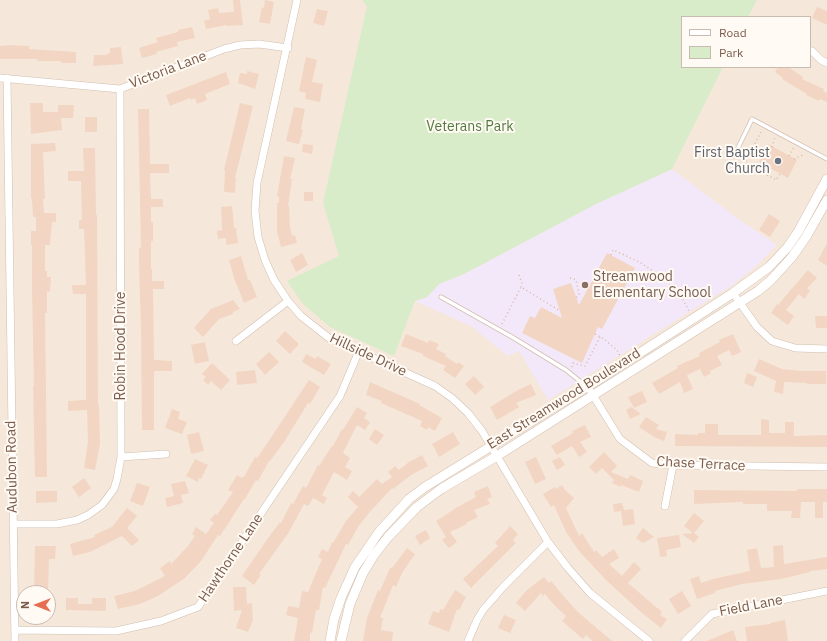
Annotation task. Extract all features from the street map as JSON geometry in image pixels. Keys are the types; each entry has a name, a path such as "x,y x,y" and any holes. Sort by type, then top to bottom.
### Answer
{"street":[{"name":"Hillside Drive","path":"297,0 288,48 257,182 255,212 258,237 265,260 274,280 288,301 301,316 329,338 435,386 452,398 468,413 482,431 548,542 568,568 590,593 649,641"},
{"name":"Victoria Lane","path":"4,78 120,89 224,49 240,45 259,44 288,48"},
{"path":"812,51 821,60 827,63"},
{"name":"Audubon Road","path":"4,78 16,641"},
{"name":"Robin Hood Drive","path":"13,524 67,523 88,515 102,505 114,489 117,480 121,457 120,89"},
{"name":"East Streamwood Boulevard","path":"330,641 338,608 349,578 379,532 399,509 414,495 490,446 587,387 733,293 769,267 787,248 798,232 826,181"},
{"name":"East Streamwood Boulevard","path":"341,641 350,604 359,582 374,555 388,537 417,507 441,489 497,456 758,291 772,280 792,257 806,237 827,200"},
{"path":"733,293 757,327 772,341 795,348 827,349"},
{"path":"236,341 288,301"},
{"name":"Hawthorne Lane","path":"15,630 116,631 161,621 198,607 340,396 359,351"},
{"name":"Chase Terrace","path":"587,387 620,439 652,463 672,465 827,467"},
{"path":"121,457 166,454"},
{"path":"666,506 672,465"},
{"path":"468,641 483,610 503,587 548,542"},
{"name":"Field Lane","path":"685,641 712,614 827,591"}],"lane":[{"path":"734,156 752,119 827,159"},
{"path":"441,297 499,330 569,373 587,387"}],"path":[{"path":"763,129 745,163 776,180 780,174"},
{"path":"772,146 776,136"},
{"path":"789,156 796,143"},
{"path":"752,148 762,156"},
{"path":"794,159 808,153 801,150"},
{"path":"611,255 613,250 620,253 641,263 662,277 682,298 694,318"},
{"path":"499,330 521,287 522,283 519,275"},
{"path":"570,278 576,280 579,294 576,298"},
{"path":"521,287 560,311"},
{"path":"595,334 604,338 625,362"},
{"path":"569,373 573,363 585,366 600,337"}],"shaded area":[{"path":"0,0 827,0 827,641 0,641"},
{"name":"Streamwood Elementary School","path":"672,169 741,221 777,245 753,269 731,286 548,400 519,351 508,356 471,326 415,301 427,297 439,284 464,274 596,204"}],"green space":[{"name":"Veterans Park","path":"362,0 757,0 749,16 681,16 681,68 722,68 672,169 596,204 464,274 439,284 427,297 415,301 394,356 330,327 303,304 287,281 339,256 323,203 367,6"}],"building":[{"path":"233,0 240,0 243,25 226,25 206,29 204,21 210,19 208,10 218,8 219,13 234,12"},
{"path":"265,0 274,2 270,24 259,22"},
{"path":"817,7 827,11 827,25 812,18"},
{"path":"317,9 328,11 324,26 313,23"},
{"path":"192,27 195,38 177,42 178,46 156,52 157,54 142,58 139,48 158,42 156,38 178,32 178,30"},
{"path":"0,46 29,46 29,49 76,52 76,63 61,63 61,61 37,61 38,59 0,59"},
{"path":"121,47 123,64 93,66 94,55 107,55 110,53 110,48"},
{"path":"306,57 317,60 312,82 323,84 320,102 305,99 306,93 299,91"},
{"path":"777,68 790,68 803,77 802,79 824,89 823,91 827,93 827,102 820,99 819,101 806,95 807,94 782,79 783,78 775,72"},
{"path":"247,71 259,74 255,89 238,83 240,73 247,74"},
{"path":"226,72 230,84 205,94 207,100 197,104 195,98 191,100 190,98 170,106 166,95"},
{"path":"30,103 43,103 43,112 58,112 58,105 74,105 73,118 61,118 62,130 31,134"},
{"path":"240,103 253,106 235,178 235,193 224,192 224,170"},
{"path":"294,107 305,109 301,129 303,130 299,144 286,141"},
{"path":"138,109 149,109 150,164 169,164 169,173 150,173 151,199 163,199 163,207 151,207 151,222 153,222 153,241 151,241 152,281 164,281 164,289 153,289 154,360 172,361 172,371 154,371 154,430 142,430 139,264 139,248 141,248"},
{"path":"85,117 97,117 97,132 85,132"},
{"path":"55,143 56,151 43,152 45,199 43,199 44,213 56,213 56,222 52,222 50,245 45,245 45,271 47,271 47,277 51,277 50,292 47,291 47,313 45,313 47,477 35,477 31,231 36,231 36,217 33,217 31,199 31,144"},
{"path":"303,144 313,145 312,154 302,152"},
{"name":"First Baptist Church","path":"768,144 797,160 788,178 759,162"},
{"path":"83,148 95,148 97,215 98,405 100,444 95,470 84,468 88,442 87,410 68,411 68,401 86,400 86,294 73,294 72,285 86,285 84,229 79,229 79,220 82,220 81,181 68,181 68,171 84,171"},
{"path":"284,156 295,158 290,179 292,179 288,206 292,236 295,235 297,243 281,247 277,231 277,203 279,203 279,197 277,196"},
{"path":"304,192 313,192 313,201 304,201"},
{"path":"232,206 234,228 236,228 238,243 226,245 226,238 218,239 217,231 222,230 221,207"},
{"path":"769,214 780,221 770,237 759,230"},
{"path":"827,243 827,266 818,260"},
{"path":"302,253 308,265 296,272 290,260"},
{"path":"607,253 635,268 602,329 598,327 582,363 522,333 530,316 535,318 541,307 562,318 553,289 571,283 579,305"},
{"path":"241,256 248,280 250,280 257,297 244,303 234,278 229,260"},
{"path":"808,270 817,278 807,288 810,291 804,299 799,294 786,310 794,316 788,325 771,313 777,304 778,305"},
{"path":"233,300 240,309 233,312 233,314 219,319 203,337 194,328 211,309"},
{"path":"815,316 827,316 827,328 816,328"},
{"path":"285,331 299,344 290,354 276,341"},
{"path":"406,334 428,343 429,340 439,344 436,349 446,354 445,356 457,364 458,362 464,366 455,378 443,370 446,366 423,356 423,354 401,346"},
{"path":"733,334 741,352 732,356 729,350 717,356 722,365 710,371 711,373 704,377 700,369 687,375 693,389 684,393 680,382 659,394 652,383 678,368 677,366 700,356 699,353 720,342 719,340"},
{"path":"205,342 209,361 195,364 191,345"},
{"path":"269,352 279,362 265,375 256,364"},
{"path":"306,354 316,359 317,356 331,364 324,375 302,362"},
{"path":"759,359 782,369 826,371 826,384 784,382 783,394 774,392 776,381 754,371"},
{"path":"212,363 230,380 221,390 211,381 208,385 203,380 206,377 202,374"},
{"path":"255,370 257,383 237,385 236,372"},
{"path":"747,373 757,377 753,387 744,383"},
{"path":"474,376 484,387 475,395 465,384"},
{"path":"309,380 320,387 310,404 308,403 284,442 269,461 258,481 256,480 220,536 218,535 201,561 185,578 158,596 140,604 118,609 114,596 135,591 165,576 160,568 170,561 171,564 188,546 195,536 192,534 196,527 206,534 214,523 210,520 215,514 217,515 233,492 228,490 237,475 242,478 243,476 244,477 255,457 257,458"},
{"path":"370,382 420,404 419,405 442,418 435,431 428,427 427,430 420,426 422,421 381,403 382,401 366,395"},
{"path":"531,384 536,395 516,403 519,407 497,420 490,407"},
{"path":"642,391 647,402 634,408 628,397"},
{"path":"357,407 367,413 364,418 370,422 365,430 357,425 343,453 350,458 345,467 352,471 347,480 334,472 322,495 327,498 324,504 313,498 308,506 304,504 289,532 259,574 261,575 254,585 242,576 280,522 281,523 291,503 293,504 303,486 306,488 318,465 319,466 333,446 342,429 343,430"},
{"path":"631,407 641,414 630,419 626,410"},
{"path":"172,409 180,412 178,419 187,422 182,434 165,428"},
{"path":"646,417 659,425 656,429 667,432 664,441 654,437 639,427"},
{"path":"761,419 769,420 769,433 785,433 785,422 794,422 794,436 827,435 827,447 675,446 675,434 698,435 698,433 705,433 705,424 718,424 718,435 761,435"},
{"path":"585,425 591,437 580,442 587,452 579,457 572,446 557,455 551,446 573,433 572,431"},
{"path":"375,429 384,435 377,445 369,439"},
{"path":"199,432 204,451 191,454 187,435"},
{"path":"453,432 460,444 439,457 432,444"},
{"path":"604,452 617,466 611,472 628,479 630,475 643,481 639,492 612,483 614,480 602,468 596,474 589,467"},
{"path":"422,455 428,466 411,475 393,489 392,488 358,527 348,545 346,544 325,588 323,587 319,610 316,610 312,633 310,632 310,641 294,641 298,618 286,615 288,606 299,608 302,591 308,592 322,559 318,557 322,549 328,552 332,542 333,543 346,521 358,507 348,497 353,491 359,497 377,479 382,484 392,477 388,472 395,466 399,470 409,462"},
{"path":"536,457 546,479 535,484 525,462"},
{"path":"560,457 565,465 557,470 552,461"},
{"path":"195,459 208,465 198,482 186,476"},
{"path":"84,478 91,488 79,497 72,487"},
{"path":"185,481 189,493 181,495 183,503 167,507 165,498 174,496 171,484"},
{"path":"137,483 150,487 143,506 130,501"},
{"path":"562,485 574,498 566,508 579,536 582,533 594,552 596,550 602,557 614,549 619,558 609,564 622,576 634,562 641,569 628,583 662,612 660,615 667,619 661,628 606,580 579,551 566,532 554,505 551,507 543,494"},
{"path":"488,486 492,497 487,499 490,504 474,510 478,517 450,532 457,542 449,548 442,540 446,537 436,521 476,497 474,492"},
{"path":"797,489 827,489 827,502 823,502 823,518 815,518 815,502 801,502 800,518 791,518 792,511 767,511 767,504 743,504 743,502 694,504 694,490 797,491"},
{"path":"36,491 57,491 57,502 36,503"},
{"path":"622,503 624,510 633,509 635,524 623,526 621,511 614,512 613,504"},
{"path":"127,508 137,516 127,528 139,540 132,546 122,536 90,552 73,556 70,544 95,537 94,535 112,527"},
{"path":"694,513 704,521 694,533 699,537 694,543 682,534 693,533 684,526"},
{"path":"510,526 518,534 513,540 516,543 471,588 463,579 498,546 495,543"},
{"path":"643,528 654,537 643,543 636,538"},
{"path":"426,530 430,538 420,545 415,536"},
{"path":"679,535 681,547 666,550 667,556 660,557 657,538"},
{"path":"783,545 784,564 827,557 827,569 810,571 781,579 742,584 715,591 715,593 697,599 690,579 699,576 701,583 750,571 747,550 757,548 761,568 774,567 773,546"},
{"path":"35,546 56,546 55,559 49,559 48,585 34,585"},
{"path":"407,548 415,554 402,573 396,587 393,585 380,618 383,618 381,630 393,632 392,641 363,641 367,618 378,590 380,591 390,568 392,568"},
{"path":"544,577 549,583 551,581 579,613 612,641 593,641 586,635 583,639 562,621 566,616 545,594 543,596 541,593 525,611 516,603 527,590"},
{"path":"233,587 246,587 247,604 252,603 253,620 248,632 236,628 242,610 234,611"},
{"path":"455,590 466,597 459,610 457,609 449,632 428,624 433,611 439,613 440,609 443,610"},
{"path":"682,591 691,606 678,614 669,599"},
{"path":"66,598 78,598 78,604 92,604 92,598 106,598 106,611 66,610"},
{"path":"504,615 516,620 510,633 498,628"},
{"path":"785,620 788,641 747,641 745,627 770,624"},
{"path":"733,630 737,641 707,641"}],"place":[{"name":"First Baptist Church","path":"778,161"},
{"name":"Streamwood Elementary School","path":"585,285"}]}
